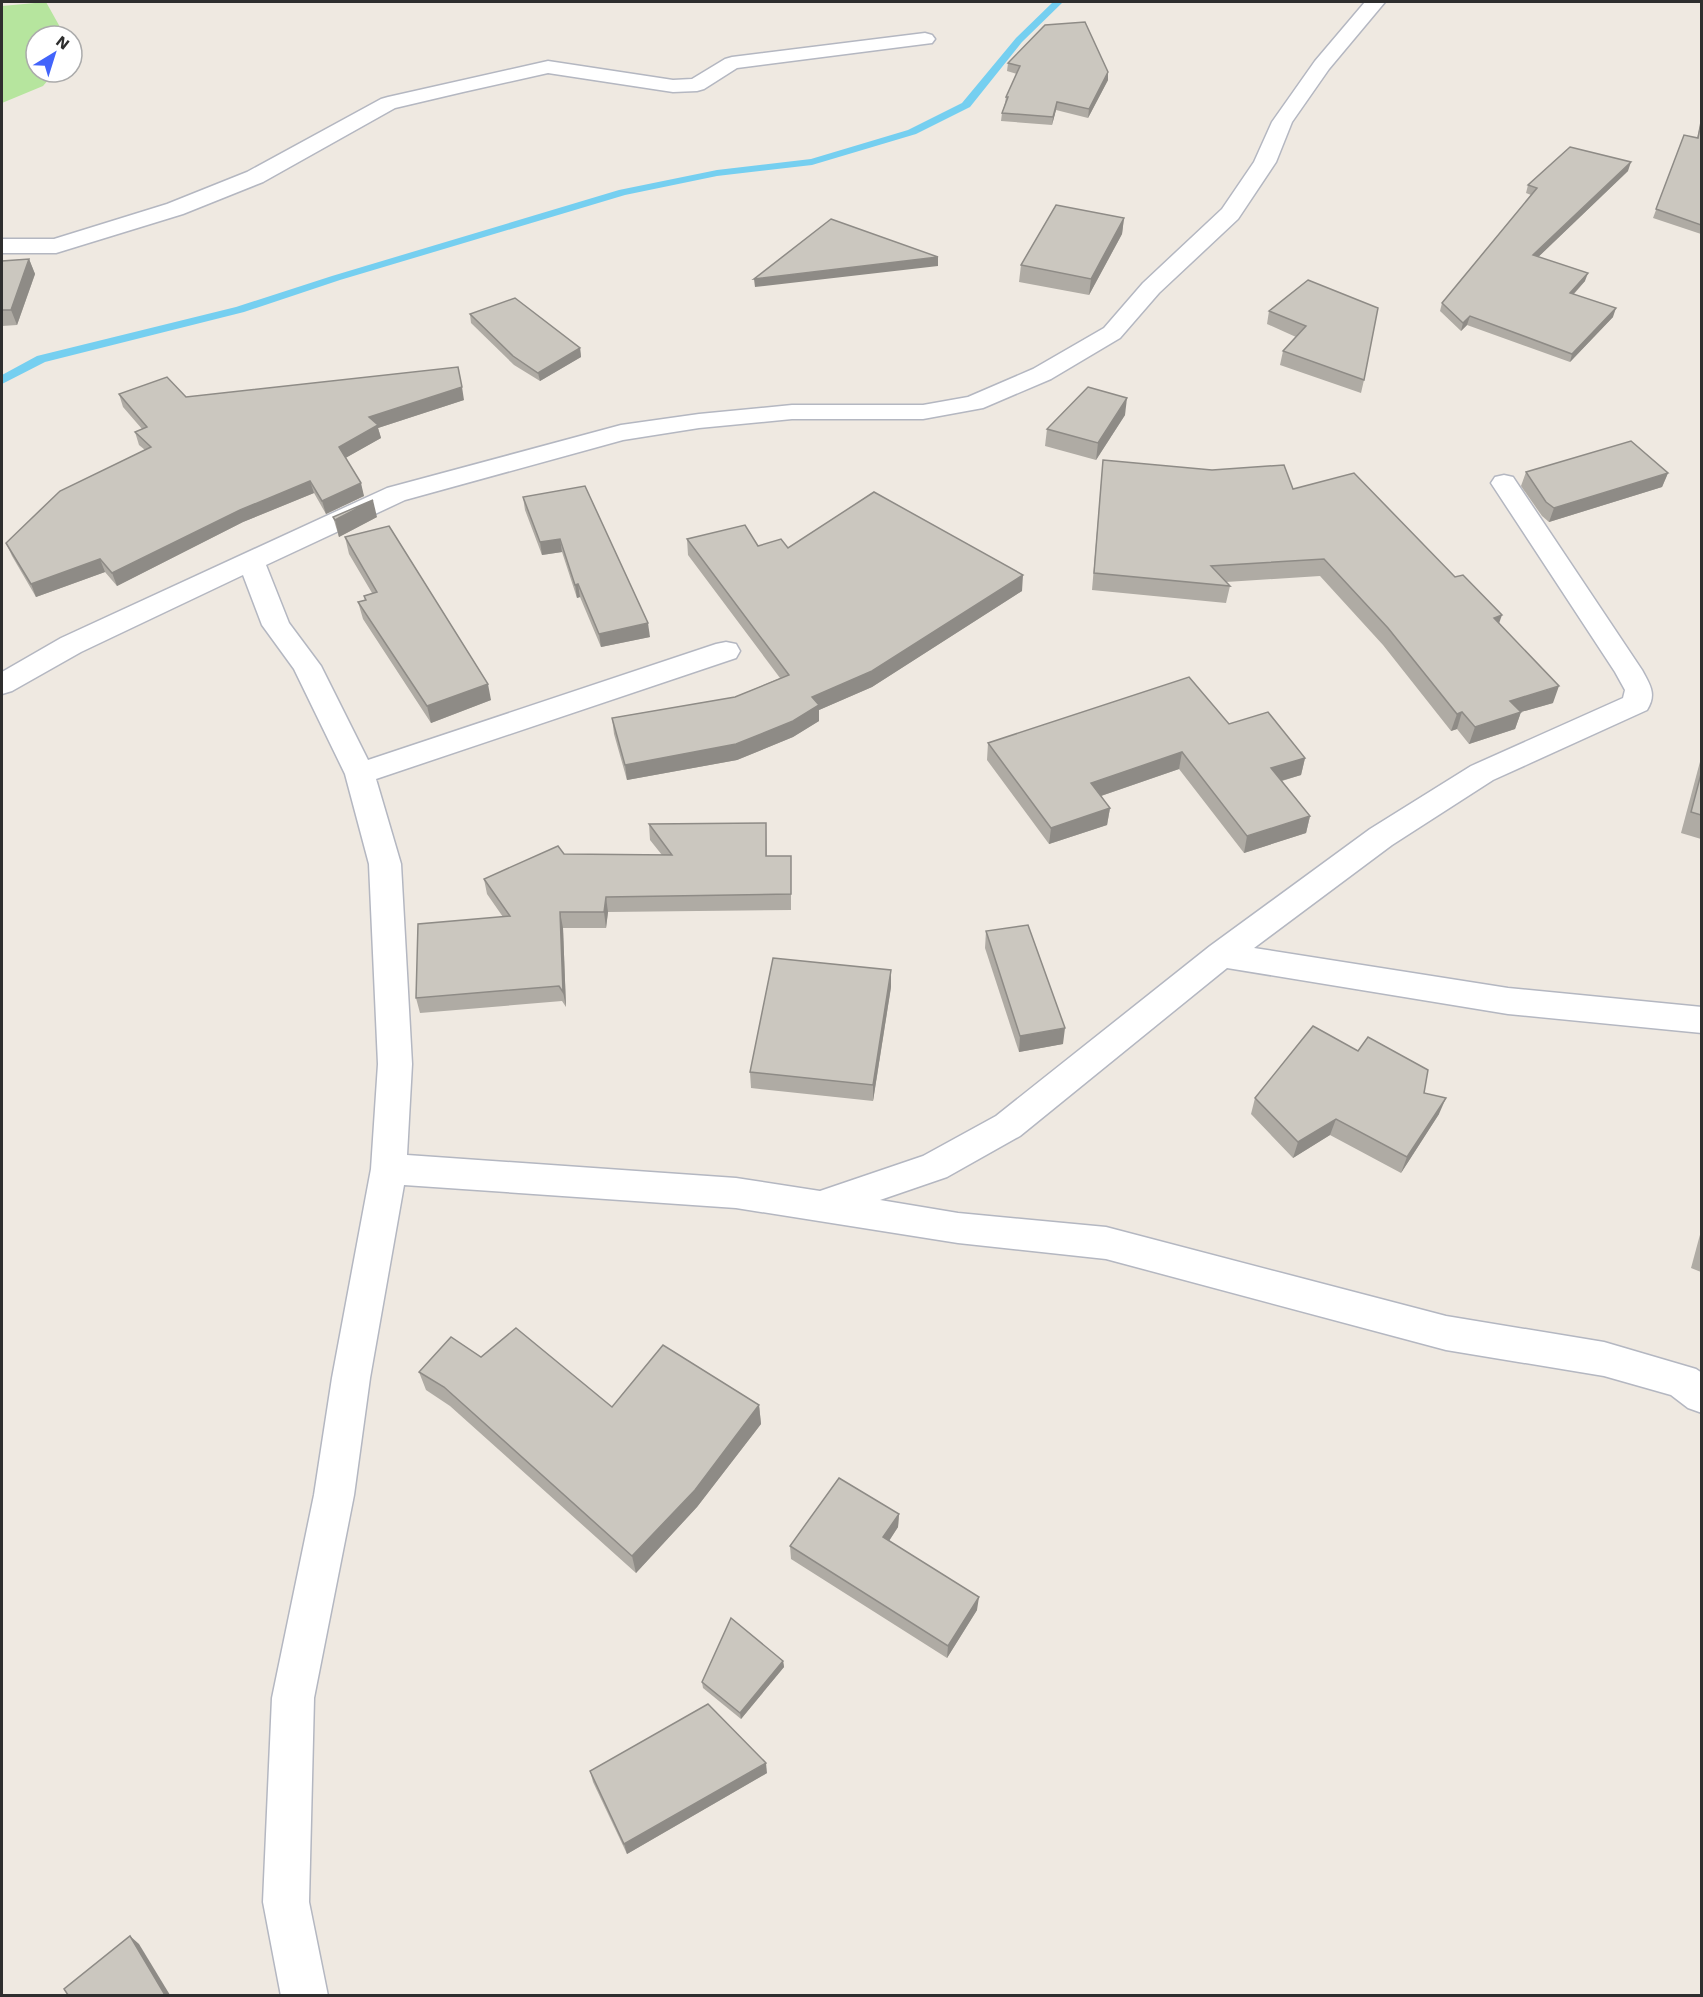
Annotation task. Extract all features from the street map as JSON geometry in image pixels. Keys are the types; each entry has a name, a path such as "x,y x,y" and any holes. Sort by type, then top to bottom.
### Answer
{"street":[{"path":"2,684 71,645 396,494 621,433 699,421 792,412 924,412 974,403 1042,374 1112,333 1151,288 1230,214 1265,162 1282,122 1322,64 1375,2"},
{"path":"2,246 56,246 175,209 255,177 388,103 484,81 548,67 673,86 698,85 732,63 925,39"},
{"path":"820,1206 935,1167 1008,1126 1221,955 1381,837 1482,773 1636,703 1639,690 1628,670 1504,483"},
{"path":"251,560 276,626 307,666 360,774 385,864 395,1064 388,1169 351,1378 334,1495 293,1698 286,1902 305,1995"},
{"path":"360,774 726,651"},
{"path":"1221,955 1508,1001 1701,1020"},
{"path":"388,1169 736,1193 958,1228 1106,1243 1446,1333 1604,1359 1682,1381 1701,1396"}],"green space":[{"path":"46,2 58,24 24,24 24,84 45,84 2,103 2,6"}],"building":[{"path":"1085,22 1108,72 1089,109 1057,102 1053,117 1002,113 1008,97 1006,97 1020,66 1008,63 1045,25"},
{"path":"1701,122 1701,225 1656,209 1684,135 1698,138"},
{"path":"1570,147 1631,162 1533,255 1588,273 1570,293 1616,308 1572,354 1470,316 1463,323 1442,303 1537,188 1528,185"},
{"path":"1056,205 1124,218 1091,279 1021,265"},
{"path":"831,219 938,257 754,279"},
{"path":"29,259 11,310 2,310 2,261"},
{"path":"1308,280 1378,308 1364,380 1283,351 1306,326 1269,311"},
{"path":"515,298 580,348 538,373 513,356 470,314"},
{"path":"458,367 462,387 369,417 378,425 339,447 361,483 322,501 310,481 240,510 112,573 100,559 31,584 6,543 60,491 151,447 135,432 147,427 119,394 167,377 186,397"},
{"path":"1088,387 1127,398 1098,443 1047,429"},
{"path":"1631,441 1668,473 1554,508 1546,502 1526,472"},
{"path":"1103,460 1212,470 1284,465 1293,489 1354,473 1455,577 1463,575 1502,615 1494,618 1559,686 1510,701 1521,712 1475,727 1462,712 1457,714 1388,628 1324,559 1211,566 1230,586 1094,573"},
{"path":"585,486 648,623 599,634 578,584 575,585 560,539 540,542 523,497"},
{"path":"874,492 1023,575 872,671 812,697 819,705 793,721 736,744 625,765 612,718 735,697 789,675 687,539 745,525 758,546 781,539 788,548"},
{"path":"373,500 335,520 333,517"},
{"path":"389,526 488,684 427,706 358,602 366,600 364,596 377,592 345,537"},
{"path":"1189,677 1229,724 1268,712 1305,758 1271,768 1310,816 1247,836 1182,752 1091,783 1110,808 1051,828 988,743"},
{"path":"1701,774 1701,815 1691,812"},
{"path":"766,823 766,856 791,856 791,894 606,897 604,912 560,912 563,992 559,986 416,998 418,924 510,916 484,879 558,846 564,854 672,855 649,824"},
{"path":"1028,925 1065,1028 1020,1036 986,931"},
{"path":"773,958 891,970 873,1085 750,1072"},
{"path":"1313,1026 1358,1051 1368,1037 1428,1070 1424,1093 1446,1098 1407,1157 1336,1119 1298,1142 1255,1098"},
{"path":"516,1328 612,1407 663,1345 759,1405 695,1490 632,1556 444,1387 419,1372 451,1337 481,1357"},
{"path":"839,1478 899,1514 883,1537 979,1597 948,1646 790,1546"},
{"path":"731,1618 783,1661 740,1713 702,1682"},
{"path":"708,1704 766,1763 624,1844 590,1771"},
{"path":"130,1936 165,1995 68,1995 64,1989"}],"waterway":[{"path":"2,380 41,359 240,310 336,278 623,192 717,173 812,162 912,132 966,105 1019,40 1058,2"}]}
